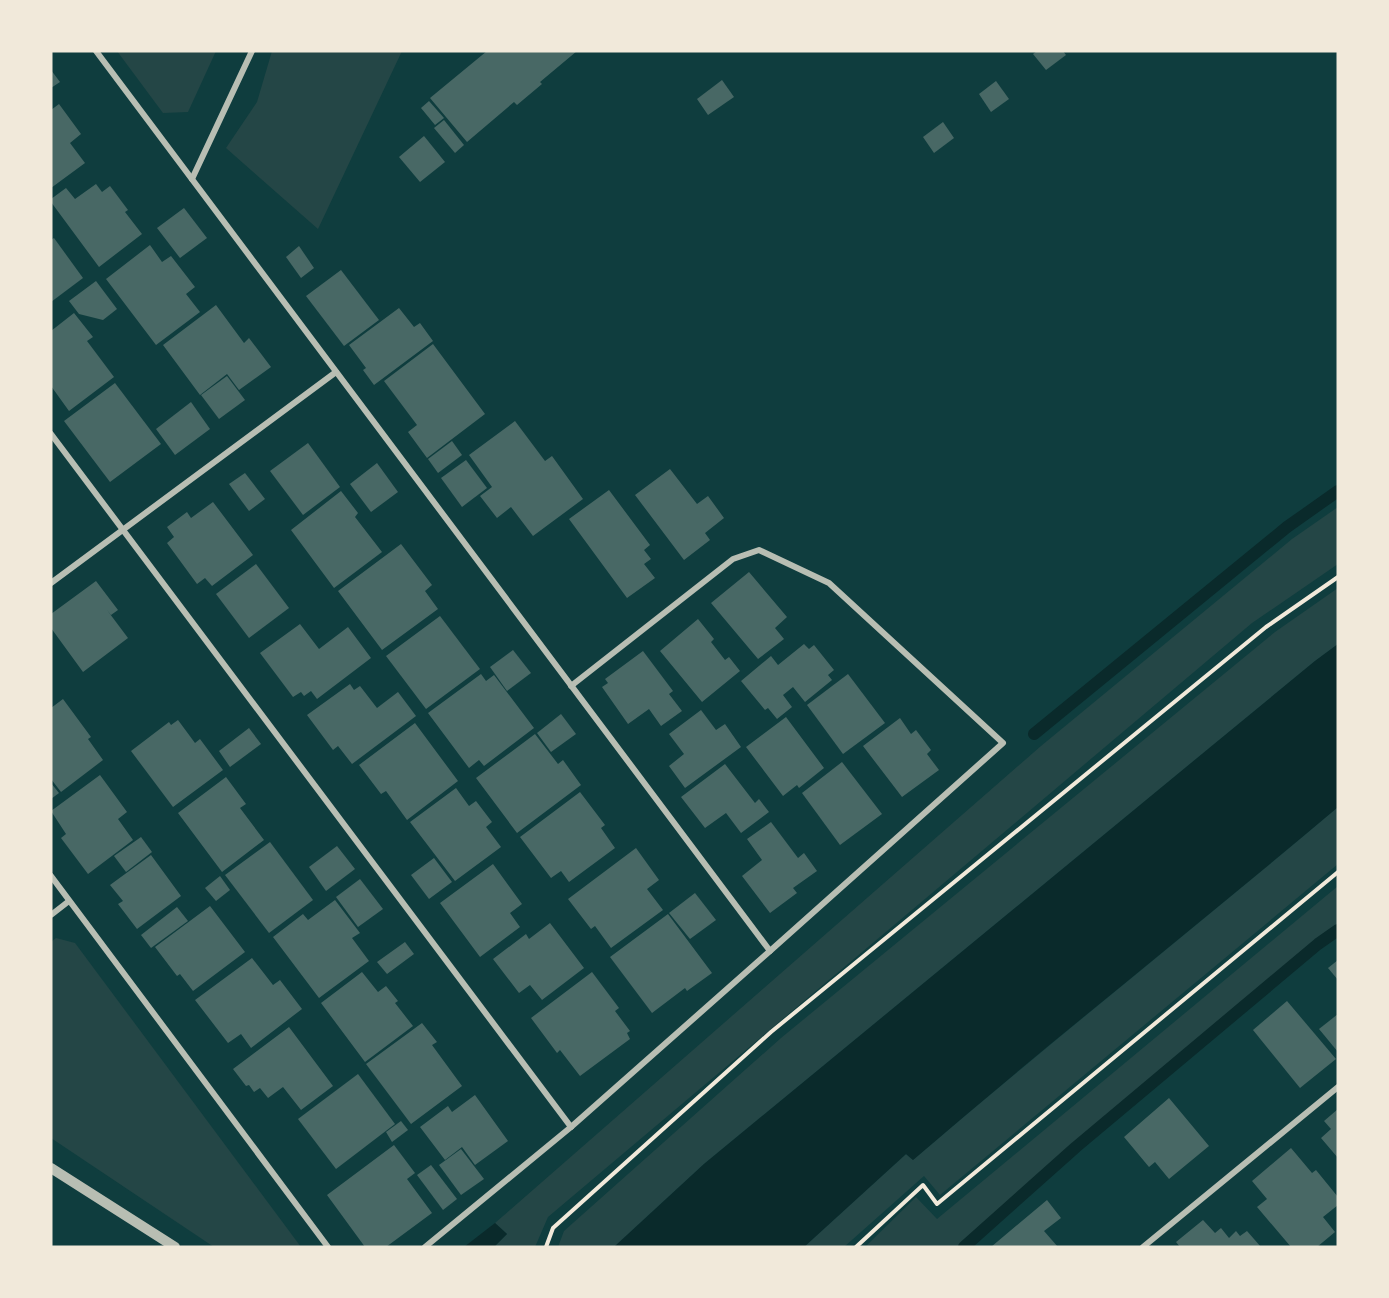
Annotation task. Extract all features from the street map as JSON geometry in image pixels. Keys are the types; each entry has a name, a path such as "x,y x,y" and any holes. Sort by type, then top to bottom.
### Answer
{"street":[{"path":"96,51 770,951"},
{"path":"192,179 252,51"},
{"path":"51,584 336,372"},
{"path":"51,434 571,1127"},
{"path":"425,1247 571,1127 1003,743 829,583 759,550 733,559 571,686"},
{"path":"51,876 328,1247"},
{"path":"51,915 69,901"},
{"path":"1143,1247 1338,1087"},
{"path":"51,1168 175,1247"}],"path":[{"path":"546,1247 553,1228 771,1032 1266,627 1338,577"},
{"path":"856,1247 923,1185 937,1204 1338,872"}],"shaded area":[{"path":"117,51 216,51 188,112 163,113"},
{"path":"272,51 402,51 318,229 226,148 257,102"},
{"path":"1338,507 1338,564 1252,623 548,1217 535,1247 494,1247 507,1234 495,1223 1041,746 1292,539"},
{"path":"1338,588 1338,644 704,1164 614,1247 558,1247 564,1231 781,1038 1275,632"},
{"path":"1338,644 1338,807 913,1160 906,1154 804,1247 614,1247 704,1164"},
{"path":"1338,807 1338,864 940,1195 924,1176 844,1247 804,1247 906,1154 913,1160"},
{"path":"1338,886 1338,926 1315,942 1071,1147 959,1247 865,1247 916,1197 937,1219"},
{"path":"56,938 75,943 301,1247 214,1247 51,1138 51,942"},
{"path":"495,1223 507,1234 494,1247 464,1247"}],"building":[{"path":"487,51 577,51 517,105 514,102 467,142 430,98"},
{"path":"1037,51 1063,51 1066,55 1046,70 1033,54"},
{"path":"51,70 60,82 51,88"},
{"path":"722,80 734,97 708,115 697,99"},
{"path":"996,81 1009,99 991,112 979,94"},
{"path":"429,101 444,118 435,125 421,108"},
{"path":"59,104 81,134 70,143 85,163 51,188 51,110"},
{"path":"444,120 464,145 455,153 434,128"},
{"path":"943,122 954,138 934,153 923,137"},
{"path":"424,136 445,162 420,182 399,157"},
{"path":"96,184 102,192 110,186 128,210 125,212 142,234 99,267 51,202 51,199 66,188 75,199"},
{"path":"184,208 207,238 180,258 157,228"},
{"path":"54,238 83,278 51,302 51,240"},
{"path":"150,245 162,262 171,256 195,287 186,294 200,312 156,345 106,279"},
{"path":"299,246 314,268 301,278 286,257"},
{"path":"341,270 379,320 344,346 306,296"},
{"path":"96,281 117,309 103,320 79,314 69,301"},
{"path":"216,305 244,343 249,338 271,367 239,390 227,374 200,395 163,345"},
{"path":"399,308 414,327 420,323 433,341 374,385 363,370 366,368 349,345"},
{"path":"74,313 93,337 87,341 114,377 69,411 51,386 51,331"},
{"path":"433,344 485,414 427,458 408,432 417,425 384,381"},
{"path":"227,376 245,400 219,419 201,395"},
{"path":"115,383 161,444 110,482 64,421"},
{"path":"191,402 210,429 175,455 156,429"},
{"path":"515,421 545,461 552,456 583,499 533,536 511,507 497,518 480,496 492,487 469,455"},
{"path":"452,441 462,455 438,473 428,459"},
{"path":"308,443 340,487 303,515 270,471"},
{"path":"466,460 487,488 462,507 441,478"},
{"path":"377,463 398,492 371,512 350,484"},
{"path":"670,469 697,504 708,496 724,518 705,533 710,540 684,560 635,495"},
{"path":"245,473 265,499 249,511 229,484"},
{"path":"609,490 650,545 644,550 651,559 644,564 655,578 627,598 569,519"},
{"path":"341,491 358,513 355,517 382,552 334,588 291,530"},
{"path":"213,502 253,555 212,586 205,578 197,584 167,543 174,537 167,527 187,512 191,518"},
{"path":"401,544 432,585 425,591 438,609 382,650 338,591"},
{"path":"256,564 289,608 249,638 216,594"},
{"path":"749,572 787,617 775,628 784,639 758,659 711,603"},
{"path":"96,581 118,610 111,615 107,610 128,638 83,672 51,628 51,614"},
{"path":"440,616 480,669 426,709 386,656"},
{"path":"698,619 714,639 711,642 725,660 729,657 740,671 702,702 660,651"},
{"path":"300,624 319,649 348,627 371,658 317,699 311,691 304,696 301,692 293,697 260,653"},
{"path":"804,644 809,649 814,645 834,670 828,675 832,680 805,702 793,687 783,695 792,707 777,719 768,708 765,710 741,681 771,656 778,665"},
{"path":"513,650 531,673 507,691 490,667"},
{"path":"643,651 673,691 669,694 682,711 661,726 649,709 628,724 602,687 608,683 605,679"},
{"path":"481,674 486,681 494,675 534,728 484,766 479,760 469,768 428,713"},
{"path":"848,674 885,723 843,754 807,705"},
{"path":"350,684 354,690 360,686 377,708 398,692 416,716 352,764 338,746 333,750 307,715"},
{"path":"63,699 91,737 88,739 103,760 61,792 51,779 51,708"},
{"path":"701,710 716,730 725,724 741,747 685,788 669,766 684,754 669,734"},
{"path":"561,714 576,734 551,752 537,733"},
{"path":"786,717 824,768 799,788 797,785 783,796 746,747"},
{"path":"900,718 911,734 916,730 931,750 927,754 939,770 902,797 863,746"},
{"path":"178,720 195,743 200,739 223,770 173,807 131,751 169,722 171,725"},
{"path":"415,723 458,781 407,820 386,791 381,794 359,765"},
{"path":"249,728 261,744 230,767 219,751"},
{"path":"535,734 558,764 563,760 581,785 517,833 476,778"},
{"path":"842,762 882,814 840,845 802,793"},
{"path":"725,764 755,803 759,799 769,812 741,833 726,813 705,828 681,797"},
{"path":"100,775 127,812 118,819 133,840 88,874 61,838 66,834 51,811"},
{"path":"226,777 246,804 240,808 264,840 222,872 178,813"},
{"path":"51,783 59,793 51,799"},
{"path":"456,788 469,806 476,801 492,822 486,827 501,847 455,881 410,822"},
{"path":"580,792 605,825 601,828 615,848 569,882 561,871 551,878 520,837"},
{"path":"771,822 798,858 804,853 817,871 793,888 797,893 770,913 742,876 762,860 747,839"},
{"path":"141,837 152,852 126,872 114,856"},
{"path":"270,842 313,900 269,933 225,875"},
{"path":"337,846 355,869 326,891 309,867"},
{"path":"636,848 659,880 647,889 663,910 611,948 595,926 591,929 568,899"},
{"path":"151,855 181,896 137,929 118,904 123,901 110,885"},
{"path":"434,858 452,882 429,899 411,875"},
{"path":"493,864 522,904 510,913 520,927 480,957 440,903"},
{"path":"220,876 230,890 216,901 205,888"},
{"path":"360,879 383,909 358,927 336,897"},
{"path":"695,893 716,920 690,939 669,913"},
{"path":"335,900 360,933 352,938 369,961 319,998 273,937 303,914 308,920"},
{"path":"210,906 245,952 193,991 180,974 177,976 155,947"},
{"path":"177,907 188,921 151,948 141,935"},
{"path":"668,914 712,973 687,991 685,988 652,1013 610,957"},
{"path":"550,923 584,968 542,1000 530,985 519,993 493,959 526,934 529,939"},
{"path":"405,942 414,954 387,974 377,962"},
{"path":"252,958 273,985 280,980 302,1009 251,1048 241,1034 228,1043 195,1000"},
{"path":"1338,960 1338,980 1328,968"},
{"path":"362,972 378,992 386,986 398,1001 395,1003 413,1026 365,1062 321,1003"},
{"path":"592,972 619,1008 615,1011 630,1031 627,1033 630,1039 580,1076 560,1050 557,1053 531,1018"},
{"path":"1287,1001 1336,1059 1300,1088 1253,1030"},
{"path":"1338,1014 1338,1052 1319,1029"},
{"path":"422,1023 437,1042 432,1045 462,1086 411,1124 366,1064"},
{"path":"289,1027 333,1086 301,1110 283,1087 268,1098 260,1088 254,1092 249,1085 246,1086 233,1069"},
{"path":"358,1074 395,1124 336,1169 298,1119"},
{"path":"475,1095 508,1141 475,1165 462,1147 445,1160 420,1127 448,1106 452,1112"},
{"path":"1169,1098 1209,1146 1169,1179 1155,1162 1149,1167 1124,1137"},
{"path":"1338,1109 1338,1158 1321,1138 1331,1129 1324,1121"},
{"path":"401,1121 408,1130 392,1142 386,1132"},
{"path":"394,1145 415,1173 407,1179 432,1213 386,1247 365,1247 327,1195"},
{"path":"1291,1148 1312,1173 1316,1170 1338,1197 1338,1205 1323,1217 1335,1232 1317,1247 1291,1247 1257,1207 1267,1199 1252,1181"},
{"path":"461,1149 484,1179 461,1195 439,1165"},
{"path":"431,1165 457,1199 443,1210 417,1175"},
{"path":"1047,1200 1061,1218 1044,1231 1058,1247 991,1247"},
{"path":"1203,1220 1215,1233 1221,1228 1229,1238 1236,1231 1240,1236 1247,1231 1261,1247 1180,1247 1176,1242"}],"waterway":[{"path":"1034,734 1287,527 1338,491"},
{"path":"964,1247 1076,1147 1318,944 1338,930"}]}
